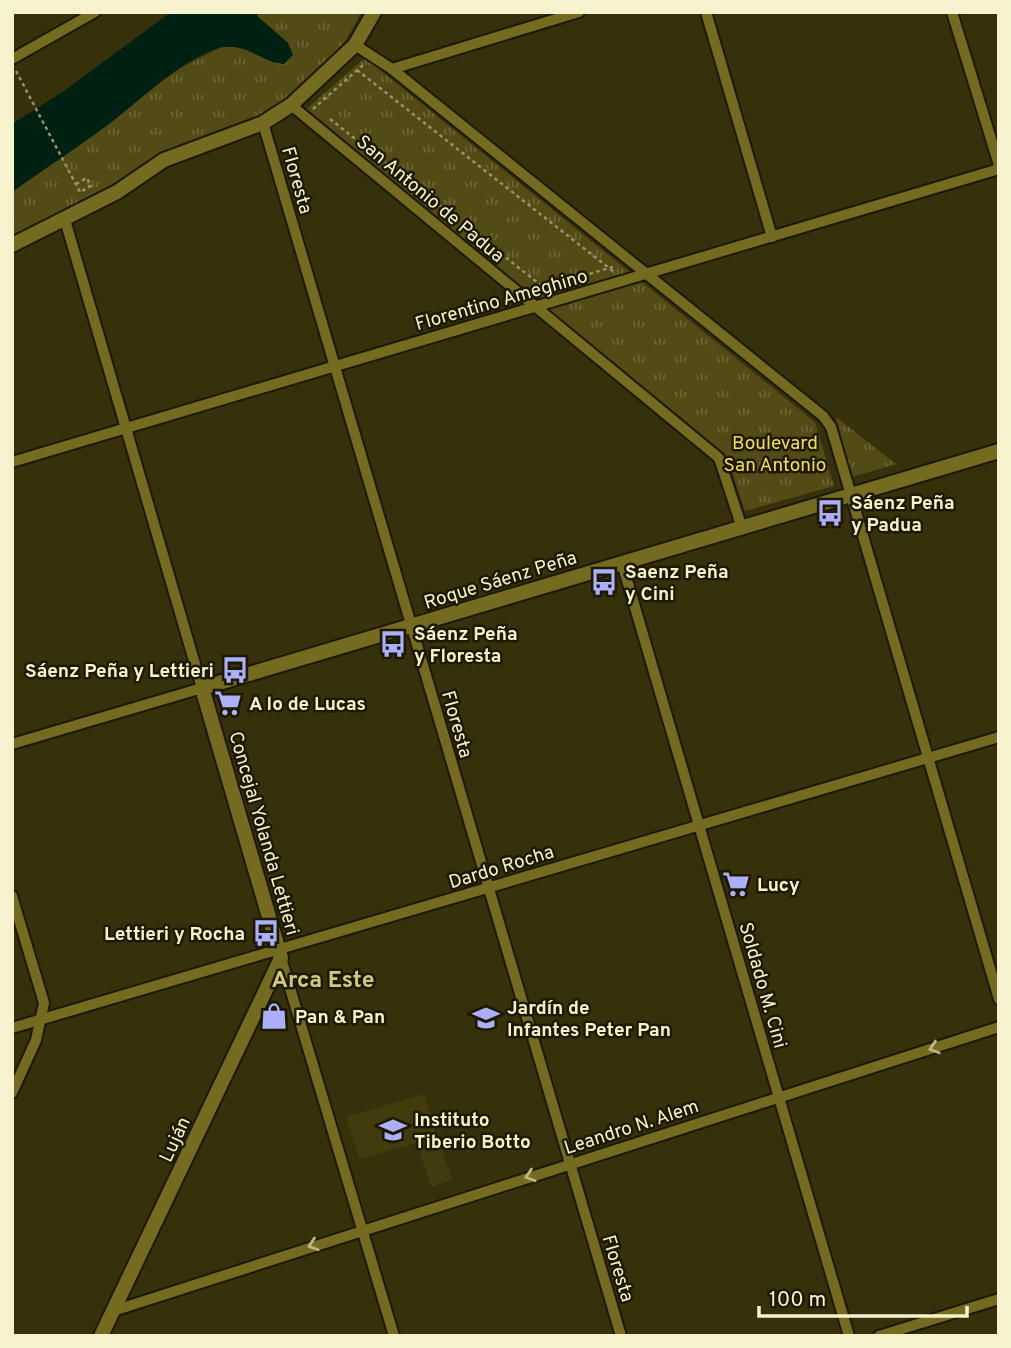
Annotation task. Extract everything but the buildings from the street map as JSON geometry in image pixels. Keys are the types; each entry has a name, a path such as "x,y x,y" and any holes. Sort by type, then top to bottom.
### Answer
{"street":[{"path":"12,59 95,12"},
{"path":"12,245 88,207 164,159 263,122 295,100 355,44 374,12"},
{"path":"392,69 579,12"},
{"path":"706,12 772,237"},
{"path":"952,12 999,167"},
{"path":"355,44 392,69 823,416 836,439 999,999"},
{"name":"San Antonio de Padua","path":"295,100 305,116 719,458 742,528"},
{"name":"Floresta","path":"263,122 621,1336"},
{"name":"Florentino Ameghino","path":"12,463 999,167"},
{"name":"Concejal Yolanda Lettieri","path":"65,220 394,1336"},
{"name":"Roque Sáenz Peña","path":"12,744 999,451"},
{"name":"Soldado M. Cini","path":"622,563 849,1336"},
{"name":"Dardo Rocha","path":"12,1028 280,954 488,888 999,737"},
{"path":"12,897 44,1003 42,1018 12,1093"},
{"name":"Luján","path":"101,1336 280,954"},
{"name":"Leandro N. Alem","path":"113,1311 999,1027"},
{"path":"879,1336 999,1299"}],"path":[{"path":"305,116 373,55"},
{"path":"357,70 625,281"},
{"path":"16,71 88,207"},
{"path":"12,83 20,79"},
{"path":"295,100 315,107"},
{"path":"326,116 559,300"},
{"path":"76,184 87,178 91,186 80,192"},
{"path":"520,295 633,261"}],"shaded area":[{"path":"171,12 258,12 257,16 288,43 293,55 284,64 240,48 224,47 210,51 180,68 109,124 12,192 12,124 64,91"},
{"name":"Instituto Tiberio Botto","path":"424,1094 452,1180 431,1187 417,1143 359,1159 346,1117"}],"green space":[{"path":"258,12 361,12 352,30 326,65 276,108 240,128 186,143 12,240 12,192 109,124 173,72 221,47 245,47 274,63 288,43 257,16"},
{"name":"Boulevard San Antonio","path":"365,58 815,422 834,486 745,511 728,460 305,110"},
{"path":"836,417 896,464 852,477"}],"place":[{"name":"Sáenz Peña y Padua","path":"830,513"},
{"name":"Saenz Peña y Cini","path":"604,582"},
{"name":"Sáenz Peña y Floresta","path":"393,644"},
{"name":"Sáenz Peña y Lettieri","path":"235,670"},
{"name":"A lo de Lucas","path":"228,703"},
{"name":"Lucy","path":"736,884"},
{"name":"Lettieri y Rocha","path":"266,933"},
{"name":"Pan & Pan","path":"274,1016"},
{"name":"Jardín de Infantes Peter Pan","path":"486,1018"},
{"name":"Instituto Tiberio Botto","path":"393,1130"}],"district":[{"name":"Arca Este","path":"323,979"}]}
